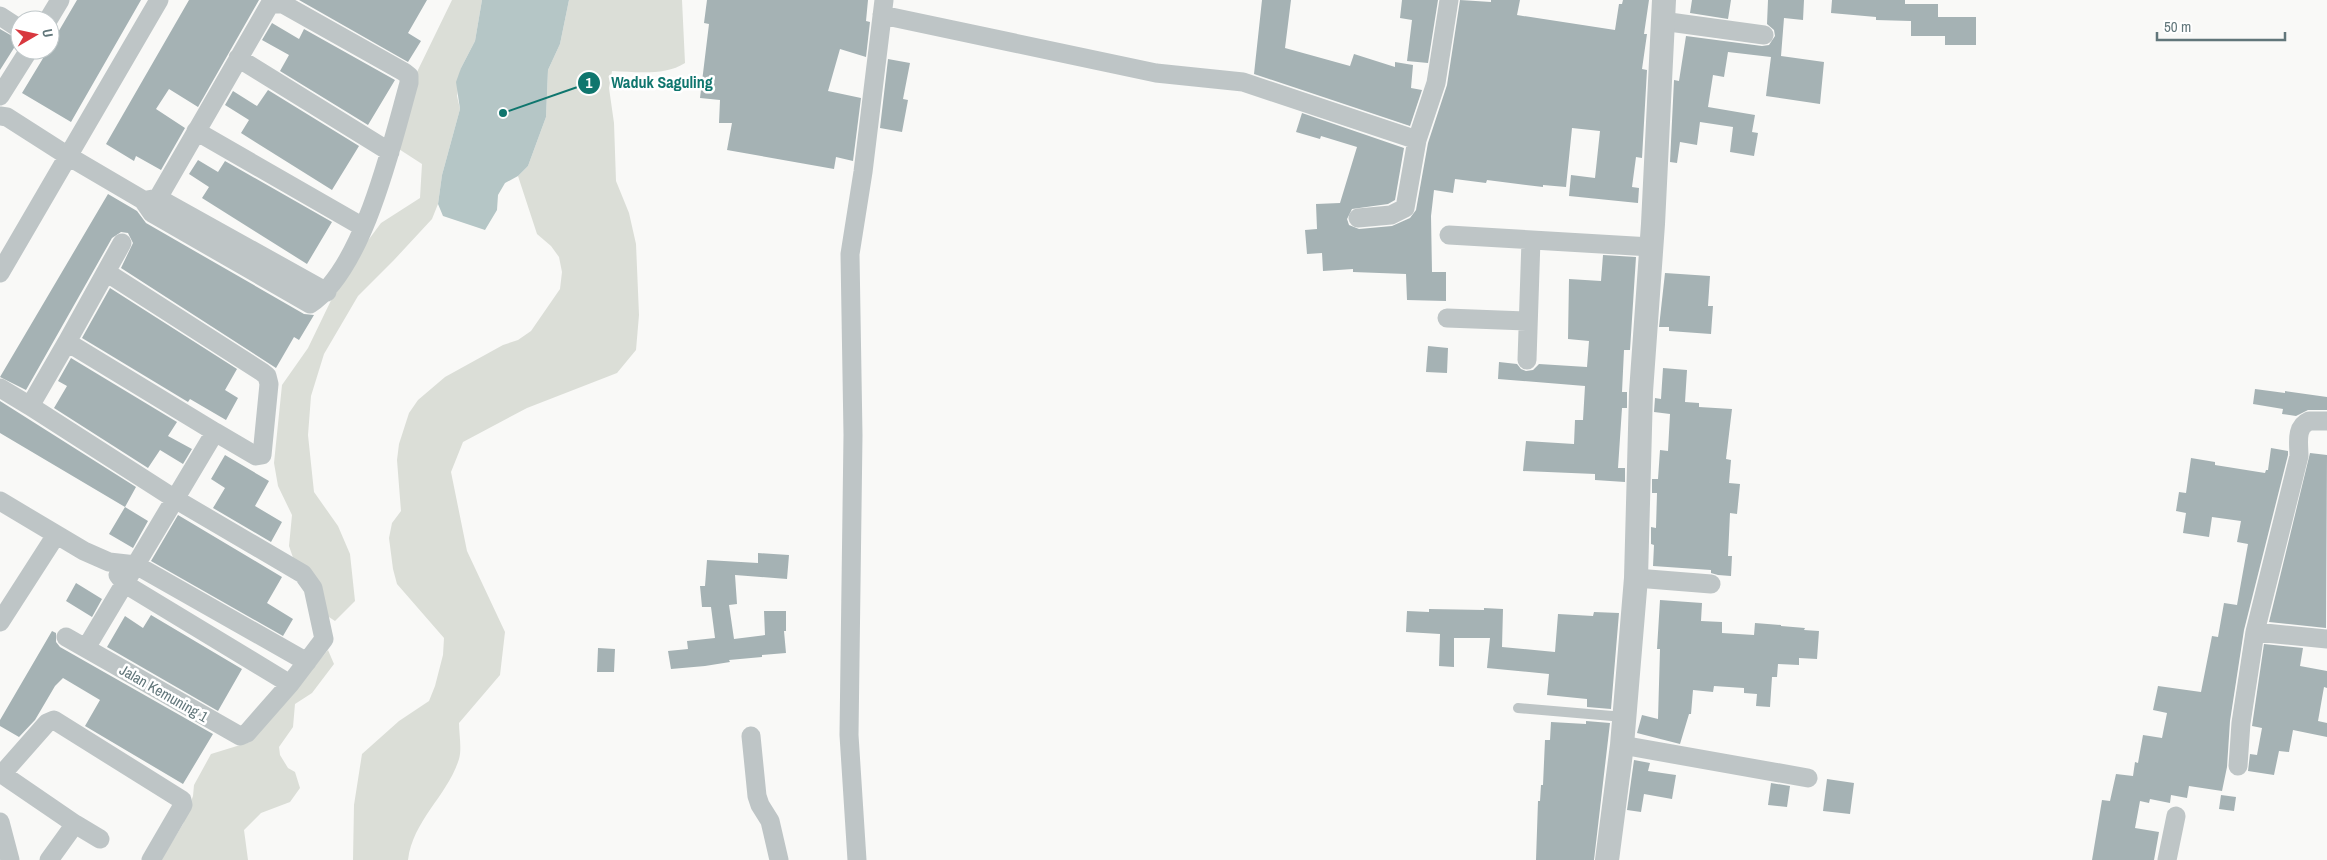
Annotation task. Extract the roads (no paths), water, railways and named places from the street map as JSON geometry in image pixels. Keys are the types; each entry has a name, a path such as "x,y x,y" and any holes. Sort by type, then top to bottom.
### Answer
{"street":[{"path":"0,273 160,0"},
{"path":"1358,218 1391,215 1405,208 1417,140 1436,83 1449,0"},
{"path":"2,113 68,156 151,204 326,292 344,269 381,182 409,83 409,76 278,2 268,7 151,204"},
{"path":"857,860 849,735 853,436 850,254 883,8 1156,73 1243,82 1417,140"},
{"path":"1607,860 1622,745 1636,578 1640,392 1651,247 1663,11 1764,35"},
{"path":"238,58 390,152"},
{"path":"0,96 23,60"},
{"path":"196,131 363,227"},
{"path":"1449,235 1651,247"},
{"path":"1526,360 1531,240"},
{"path":"30,406 122,243"},
{"path":"67,342 256,456 262,455 270,384 267,376 106,272"},
{"path":"1447,318 1528,321"},
{"path":"0,388 175,498 303,574 309,581 324,639 290,684 125,584 109,562"},
{"path":"2238,766 2241,723 2254,632 2300,456 2298,437 2301,429 2309,421 2327,421"},
{"path":"86,648 216,432"},
{"path":"0,501 56,535 109,562 136,565 307,662"},
{"path":"0,622 56,535"},
{"path":"1636,578 1711,584"},
{"path":"2254,632 2327,638"},
{"name":"Jalan Kemuning 1","path":"66,637 235,734 243,736 290,684"},
{"path":"100,839 1,774 47,723 51,721 57,722 182,800 183,806 151,860"},
{"path":"751,736 757,796 770,821 779,860"},
{"path":"1622,745 1808,778"},
{"path":"2167,860 2176,816"},
{"path":"0,822 10,860"},
{"path":"49,860 75,824"}],"lane":[{"path":"1518,708 1624,717"}],"place":[{"name":"Waduk Saguling","path":"503,113"}]}
